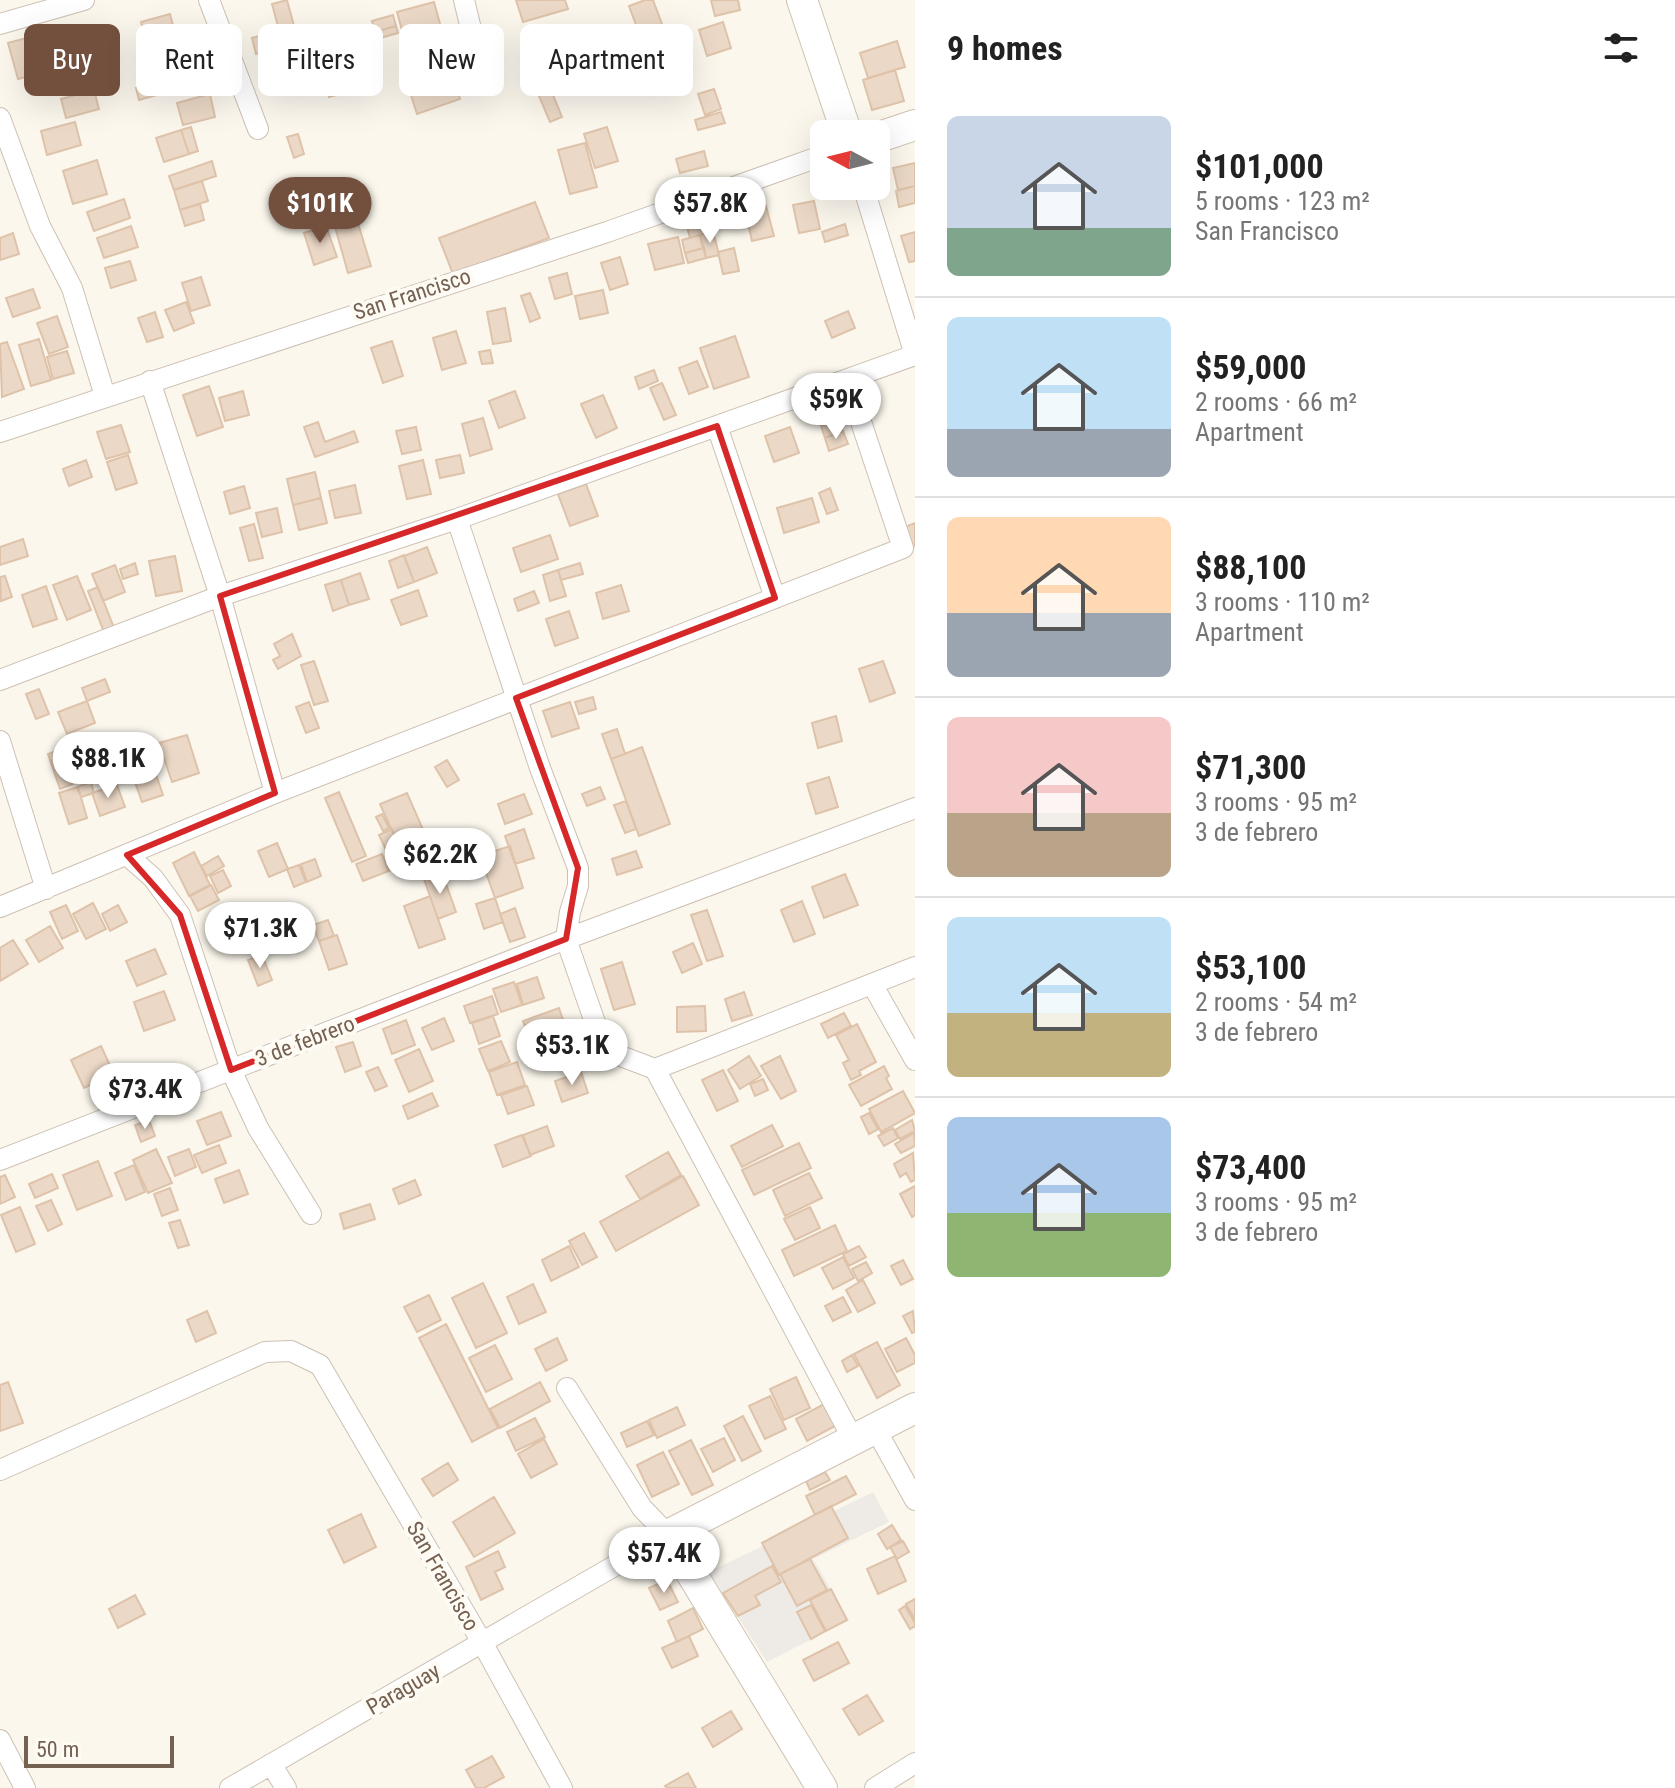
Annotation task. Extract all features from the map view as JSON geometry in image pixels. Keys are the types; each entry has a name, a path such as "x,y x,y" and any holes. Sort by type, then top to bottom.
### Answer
{"street":[{"path":"0,24 84,0"},
{"path":"209,0 258,129"},
{"path":"464,0 470,24"},
{"path":"802,0 842,120"},
{"path":"0,118 40,226 72,288 105,396"},
{"path":"890,133 915,125"},
{"name":"San Francisco","path":"0,432 607,232 810,160"},
{"path":"0,680 220,596 457,519 915,355 867,200"},
{"path":"0,907 275,793 903,548 847,380"},
{"path":"150,381 220,596 275,793"},
{"path":"717,426 775,598"},
{"path":"457,519 516,698 578,868 578,886 566,939 598,1031 618,1055 655,1069 864,1434 915,1500"},
{"path":"0,741 46,889"},
{"name":"3 de febrero","path":"0,1160 566,939 915,808"},
{"path":"127,855 153,878 180,915 231,1070 258,1128 311,1214"},
{"path":"655,1069 915,967"},
{"path":"872,984 915,1060"},
{"name":"San Francisco","path":"0,1470 265,1352 291,1351 320,1365 483,1644 562,1788"},
{"path":"567,1388 642,1508 668,1535 822,1788"},
{"path":"668,1535 915,1408"},
{"name":"Paraguay","path":"230,1788 668,1535"},
{"path":"0,1740 25,1788"},
{"path":"875,1788 915,1763"},
{"path":"271,1764 286,1788"}],"highlighted area":[{"path":"717,426 775,598 516,698 578,868 566,939 231,1070 180,915 127,855 275,793 220,596"}],"shaded area":[{"path":"873,1492 889,1522 813,1559 849,1620 767,1662 709,1572"}],"building":[{"path":"287,0 293,24 277,24 272,4"},
{"path":"516,0 565,0 568,9 523,22"},
{"path":"653,0 662,24 636,24 629,6"},
{"path":"711,0 738,0 740,10 715,16"},
{"path":"434,2 440,24 400,24 397,12"},
{"path":"170,14 173,24 142,24"},
{"path":"393,15 396,26 383,30 383,24 373,24 372,21"},
{"path":"723,22 731,48 707,56 699,30"},
{"path":"396,26 398,33 383,37 383,30"},
{"path":"258,36 258,53 256,54 252,38"},
{"path":"24,39 24,78 18,79 8,43"},
{"path":"897,41 905,67 868,78 860,53"},
{"path":"895,70 904,101 872,110 863,80"},
{"path":"714,89 721,109 705,115 698,94"},
{"path":"96,96 99,109 66,118 61,99"},
{"path":"210,96 215,117 183,125 177,103"},
{"path":"411,96 459,96 460,99 417,114"},
{"path":"539,96 553,96 562,117 550,122"},
{"path":"721,112 725,123 698,130 695,120"},
{"path":"75,122 81,145 47,155 41,131"},
{"path":"191,127 198,151 189,154 181,130"},
{"path":"607,127 618,161 595,168 584,134"},
{"path":"181,130 189,154 164,162 156,138"},
{"path":"298,134 304,154 294,158 287,137"},
{"path":"585,143 597,187 570,194 558,150"},
{"path":"704,151 708,166 680,173 676,159"},
{"path":"97,160 107,194 73,204 63,171"},
{"path":"212,161 216,176 174,190 169,176"},
{"path":"915,163 915,186 898,190 893,168"},
{"path":"202,181 208,201 180,210 174,190"},
{"path":"915,186 915,203 899,207 896,191"},
{"path":"124,199 130,218 94,231 87,212"},
{"path":"814,201 820,229 799,233 793,205"},
{"path":"535,202 549,238 453,274 439,238"},
{"path":"200,204 204,220 185,226 180,210"},
{"path":"766,206 774,236 752,241 745,211"},
{"path":"357,220 371,266 348,273 335,227"},
{"path":"710,221 713,231 690,238 687,227"},
{"path":"845,224 848,235 825,242 822,232"},
{"path":"131,226 138,247 104,258 97,238"},
{"path":"326,226 337,257 314,265 304,233"},
{"path":"713,231 719,255 706,258 700,235"},
{"path":"915,232 915,261 909,262 901,236"},
{"path":"13,233 19,254 0,260 0,238"},
{"path":"700,235 703,248 685,253 682,240"},
{"path":"678,237 684,263 655,270 648,244"},
{"path":"704,248 706,258 688,263 685,253"},
{"path":"734,248 739,271 723,274 718,252"},
{"path":"620,257 628,284 610,290 601,263"},
{"path":"130,261 136,280 111,288 105,268"},
{"path":"567,273 572,294 555,299 549,278"},
{"path":"201,277 210,305 191,311 182,283"},
{"path":"33,289 40,308 13,317 6,298"},
{"path":"603,290 608,313 580,319 575,296"},
{"path":"530,293 540,318 530,322 521,296"},
{"path":"186,302 194,323 174,331 165,310"},
{"path":"505,308 511,341 493,344 487,312"},
{"path":"848,311 855,328 832,338 825,321"},
{"path":"155,312 163,337 147,342 138,318"},
{"path":"57,316 68,347 49,354 37,323"},
{"path":"456,331 466,363 442,370 433,338"},
{"path":"735,336 749,377 714,389 700,348"},
{"path":"39,339 51,380 31,386 19,345"},
{"path":"392,341 403,376 383,383 371,348"},
{"path":"7,342 24,389 2,397 0,344"},
{"path":"490,350 493,363 482,364 479,352"},
{"path":"67,351 74,373 53,379 47,357"},
{"path":"697,361 708,387 689,394 679,368"},
{"path":"654,370 658,381 639,389 635,377"},
{"path":"662,383 676,415 664,420 650,388"},
{"path":"209,386 223,427 197,436 183,395"},
{"path":"243,391 249,415 225,421 219,398"},
{"path":"515,391 525,418 499,428 489,401"},
{"path":"603,395 617,428 596,438 581,404"},
{"path":"483,418 492,449 470,456 462,424"},
{"path":"839,420 843,431 825,438 821,426"},
{"path":"318,422 325,442 354,431 358,442 315,457 304,427"},
{"path":"121,425 130,452 106,459 97,432"},
{"path":"416,427 421,450 402,454 396,431"},
{"path":"790,427 799,453 774,462 765,436"},
{"path":"843,431 848,444 829,451 825,438"},
{"path":"128,455 137,483 116,490 107,462"},
{"path":"460,455 464,473 440,478 436,460"},
{"path":"86,460 92,477 69,486 63,469"},
{"path":"423,460 431,494 407,499 399,466"},
{"path":"315,472 321,498 293,505 287,479"},
{"path":"586,484 598,516 570,526 558,494"},
{"path":"355,485 361,513 335,518 329,491"},
{"path":"244,486 250,508 230,514 224,492"},
{"path":"830,488 838,510 827,514 819,493"},
{"path":"321,498 327,523 299,530 293,505"},
{"path":"812,498 819,522 784,533 777,508"},
{"path":"277,508 282,532 262,537 256,513"},
{"path":"915,523 915,546 912,547 905,527"},
{"path":"254,524 263,558 249,561 240,528"},
{"path":"550,535 558,559 521,572 513,548"},
{"path":"23,539 28,556 0,565 0,547"},
{"path":"427,547 437,573 414,582 404,556"},
{"path":"404,555 414,582 398,588 389,561"},
{"path":"175,556 182,591 156,596 149,561"},
{"path":"135,563 138,574 123,579 120,569"},
{"path":"580,563 583,574 561,580 558,570"},
{"path":"115,565 125,592 103,601 92,574"},
{"path":"558,570 566,596 550,601 543,575"},
{"path":"360,573 369,599 349,605 341,580"},
{"path":"5,576 12,597 1,601 0,577"},
{"path":"77,576 91,610 67,620 53,585"},
{"path":"341,580 349,605 333,611 325,585"},
{"path":"621,585 629,611 603,619 596,593"},
{"path":"46,586 57,619 33,627 22,595"},
{"path":"98,587 114,628 104,632 88,591"},
{"path":"418,590 427,616 401,625 391,600"},
{"path":"534,591 539,603 518,611 514,599"},
{"path":"569,611 578,638 555,646 546,619"},
{"path":"292,634 301,656 278,669 273,660 280,656 274,644"},
{"path":"314,661 328,701 314,705 301,665"},
{"path":"883,661 895,693 870,702 859,669"},
{"path":"105,679 110,692 87,701 82,688"},
{"path":"39,689 49,714 36,719 26,694"},
{"path":"593,697 596,709 579,714 575,702"},
{"path":"87,701 95,723 67,734 58,712"},
{"path":"309,702 319,728 306,733 296,707"},
{"path":"570,702 579,728 552,737 543,711"},
{"path":"836,716 842,741 818,748 812,723"},
{"path":"617,729 625,754 611,759 602,734"},
{"path":"187,735 199,773 172,782 159,743"},
{"path":"642,747 670,824 639,836 611,759"},
{"path":"61,749 73,784 60,789 48,754"},
{"path":"150,757 163,795 142,802 129,765"},
{"path":"447,760 459,780 447,787 435,767"},
{"path":"829,777 838,807 816,814 807,784"},
{"path":"91,782 94,793 81,797 77,787"},
{"path":"117,785 125,807 100,816 92,793"},
{"path":"78,787 87,818 69,824 59,793"},
{"path":"600,787 605,799 587,806 582,794"},
{"path":"339,792 366,856 352,862 325,798"},
{"path":"407,793 424,832 398,844 380,804"},
{"path":"524,794 532,814 505,824 498,804"},
{"path":"626,801 636,829 625,833 614,805"},
{"path":"382,814 389,828 383,831 376,817"},
{"path":"392,829 398,845 386,850 379,835"},
{"path":"524,829 534,858 515,864 505,836"},
{"path":"277,843 288,869 269,877 258,851"},
{"path":"510,846 523,888 495,898 480,856"},
{"path":"636,851 642,867 617,875 612,859"},
{"path":"194,852 210,885 189,896 173,863"},
{"path":"382,854 389,871 363,881 356,864"},
{"path":"218,856 224,866 207,876 201,866"},
{"path":"315,859 321,876 307,882 301,864"},
{"path":"299,865 306,882 294,887 287,869"},
{"path":"223,870 231,886 218,893 210,876"},
{"path":"442,873 456,912 438,919 424,879"},
{"path":"845,874 858,905 824,918 812,887"},
{"path":"211,885 219,900 198,911 190,896"},
{"path":"430,896 445,939 419,948 404,906"},
{"path":"495,898 503,922 484,929 476,904"},
{"path":"802,901 815,934 794,942 781,910"},
{"path":"93,903 106,929 86,939 73,914"},
{"path":"279,903 290,928 252,945 241,919"},
{"path":"66,905 78,931 62,939 50,912"},
{"path":"118,905 127,922 110,931 102,914"},
{"path":"515,908 525,937 510,942 500,914"},
{"path":"707,910 723,956 707,961 691,915"},
{"path":"328,920 334,936 319,941 313,925"},
{"path":"50,926 63,948 39,962 26,940"},
{"path":"337,935 347,964 329,970 319,941"},
{"path":"13,940 28,964 0,981 0,948"},
{"path":"693,943 702,964 682,973 673,952"},
{"path":"155,949 166,974 137,986 126,961"},
{"path":"262,955 272,980 258,986 248,960"},
{"path":"622,962 635,1004 614,1010 601,969"},
{"path":"537,977 544,998 523,1005 517,984"},
{"path":"514,982 522,1005 501,1012 493,989"},
{"path":"164,991 175,1020 144,1031 134,1002"},
{"path":"744,992 752,1015 732,1021 725,999"},
{"path":"492,996 498,1014 470,1023 464,1006"},
{"path":"705,1006 706,1031 677,1032 677,1007"},
{"path":"559,1008 566,1029 531,1042 523,1021"},
{"path":"844,1013 851,1026 828,1038 821,1024"},
{"path":"493,1016 500,1036 479,1044 472,1023"},
{"path":"444,1018 454,1041 432,1050 422,1028"},
{"path":"406,1020 415,1045 392,1054 383,1029"},
{"path":"857,1024 876,1062 859,1071 861,1075 851,1080 843,1063 849,1060 836,1035"},
{"path":"501,1041 510,1062 488,1071 479,1049"},
{"path":"353,1042 361,1066 345,1072 336,1047"},
{"path":"101,1046 114,1074 84,1088 71,1060"},
{"path":"419,1049 433,1081 409,1092 395,1060"},
{"path":"749,1056 761,1076 740,1089 728,1070"},
{"path":"780,1056 796,1091 781,1099 761,1066"},
{"path":"517,1062 525,1085 497,1095 489,1072"},
{"path":"884,1066 892,1089 861,1106 849,1085"},
{"path":"378,1067 387,1086 375,1091 366,1072"},
{"path":"723,1070 738,1101 717,1111 702,1080"},
{"path":"581,1072 588,1093 562,1102 555,1081"},
{"path":"763,1079 768,1090 755,1096 750,1084"},
{"path":"527,1086 534,1105 508,1114 501,1095"},
{"path":"903,1091 915,1113 881,1132 869,1109"},
{"path":"432,1093 438,1106 408,1119 403,1106"},
{"path":"221,1112 231,1136 207,1145 197,1121"},
{"path":"869,1113 878,1129 869,1134 861,1117"},
{"path":"149,1120 155,1136 141,1142 135,1125"},
{"path":"912,1120 915,1131 900,1139 895,1130"},
{"path":"772,1125 783,1146 742,1167 731,1146"},
{"path":"547,1126 554,1146 530,1155 523,1135"},
{"path":"893,1128 898,1138 884,1146 878,1136"},
{"path":"914,1133 915,1146 901,1153 895,1144"},
{"path":"522,1135 531,1156 503,1167 495,1145"},
{"path":"799,1143 811,1168 754,1195 742,1170"},
{"path":"219,1145 226,1163 202,1173 194,1155"},
{"path":"156,1149 172,1183 148,1193 133,1160"},
{"path":"189,1149 196,1167 175,1176 168,1157"},
{"path":"668,1152 681,1175 640,1199 626,1176"},
{"path":"913,1153 915,1180 911,1182 906,1173 900,1177 894,1164"},
{"path":"98,1161 112,1196 77,1210 63,1175"},
{"path":"134,1165 145,1192 126,1200 115,1173"},
{"path":"239,1170 248,1194 224,1203 215,1179"},
{"path":"809,1173 822,1198 785,1216 773,1190"},
{"path":"52,1174 58,1188 35,1198 29,1184"},
{"path":"5,1175 15,1197 0,1204 0,1177"},
{"path":"683,1176 699,1205 616,1251 600,1222"},
{"path":"415,1180 421,1195 399,1204 393,1189"},
{"path":"915,1186 915,1215 912,1217 900,1194"},
{"path":"170,1188 178,1210 162,1216 154,1194"},
{"path":"51,1200 62,1224 48,1231 36,1206"},
{"path":"370,1204 375,1219 344,1229 340,1214"},
{"path":"20,1207 35,1244 16,1252 1,1215"},
{"path":"810,1207 820,1228 795,1240 784,1219"},
{"path":"180,1220 189,1245 178,1248 169,1223"},
{"path":"835,1225 847,1251 794,1276 782,1250"},
{"path":"584,1233 597,1257 582,1265 569,1241"},
{"path":"569,1246 579,1267 551,1281 542,1260"},
{"path":"859,1246 866,1257 849,1266 843,1254"},
{"path":"843,1257 854,1278 833,1289 822,1268"},
{"path":"903,1260 913,1279 901,1285 891,1266"},
{"path":"866,1262 872,1273 858,1281 852,1269"},
{"path":"863,1280 875,1303 858,1312 846,1290"},
{"path":"483,1283 507,1333 476,1348 452,1298"},
{"path":"533,1284 546,1312 519,1324 507,1297"},
{"path":"429,1295 441,1320 417,1332 404,1307"},
{"path":"843,1297 851,1312 833,1321 825,1306"},
{"path":"207,1311 216,1333 196,1342 187,1320"},
{"path":"913,1311 915,1332 912,1333 903,1316"},
{"path":"446,1324 498,1428 472,1442 419,1338"},
{"path":"557,1338 567,1360 546,1371 535,1349"},
{"path":"906,1338 915,1355 915,1363 897,1372 885,1349"},
{"path":"877,1342 900,1385 877,1398 854,1354"},
{"path":"495,1345 512,1379 486,1392 469,1358"},
{"path":"852,1355 858,1366 847,1372 842,1361"},
{"path":"796,1377 810,1408 784,1420 770,1389"},
{"path":"8,1382 23,1423 0,1431 0,1385"},
{"path":"540,1382 550,1401 500,1428 490,1409"},
{"path":"770,1396 786,1429 765,1439 749,1406"},
{"path":"824,1404 835,1426 807,1441 796,1419"},
{"path":"677,1407 685,1425 657,1438 649,1420"},
{"path":"743,1416 761,1451 742,1461 724,1426"},
{"path":"535,1418 545,1437 516,1451 507,1432"},
{"path":"647,1421 654,1435 627,1447 621,1433"},
{"path":"724,1438 735,1460 713,1472 701,1449"},
{"path":"544,1439 557,1464 531,1478 518,1454"},
{"path":"691,1440 713,1485 692,1495 669,1451"},
{"path":"663,1452 679,1484 652,1497 637,1465"},
{"path":"448,1463 458,1480 433,1496 422,1479"},
{"path":"825,1472 830,1480 810,1490 806,1481"},
{"path":"846,1476 856,1494 815,1515 806,1496"},
{"path":"494,1497 515,1533 474,1557 453,1522"},
{"path":"831,1506 848,1538 779,1575 762,1543"},
{"path":"361,1514 376,1547 344,1563 328,1530"},
{"path":"892,1525 901,1540 887,1549 878,1534"},
{"path":"903,1541 909,1552 897,1559 890,1547"},
{"path":"498,1551 505,1567 495,1572 503,1589 481,1600 466,1567"},
{"path":"895,1556 906,1581 878,1594 867,1569"},
{"path":"810,1559 827,1590 797,1606 780,1574"},
{"path":"772,1566 781,1582 755,1596 760,1605 738,1616 723,1593"},
{"path":"667,1580 678,1602 660,1610 649,1588"},
{"path":"831,1589 847,1620 826,1631 810,1600"},
{"path":"135,1595 145,1614 118,1628 109,1609"},
{"path":"915,1599 915,1620 906,1604"},
{"path":"811,1605 825,1631 811,1639 797,1612"},
{"path":"905,1606 915,1623 910,1629 899,1610"},
{"path":"693,1608 703,1629 677,1642 668,1621"},
{"path":"689,1636 698,1656 672,1668 662,1648"},
{"path":"838,1642 849,1663 814,1681 803,1660"},
{"path":"867,1695 883,1721 859,1735 843,1709"},
{"path":"731,1711 742,1729 713,1747 702,1728"},
{"path":"492,1756 504,1777 484,1788 476,1788 466,1770"},
{"path":"688,1773 696,1788 665,1786"}]}
